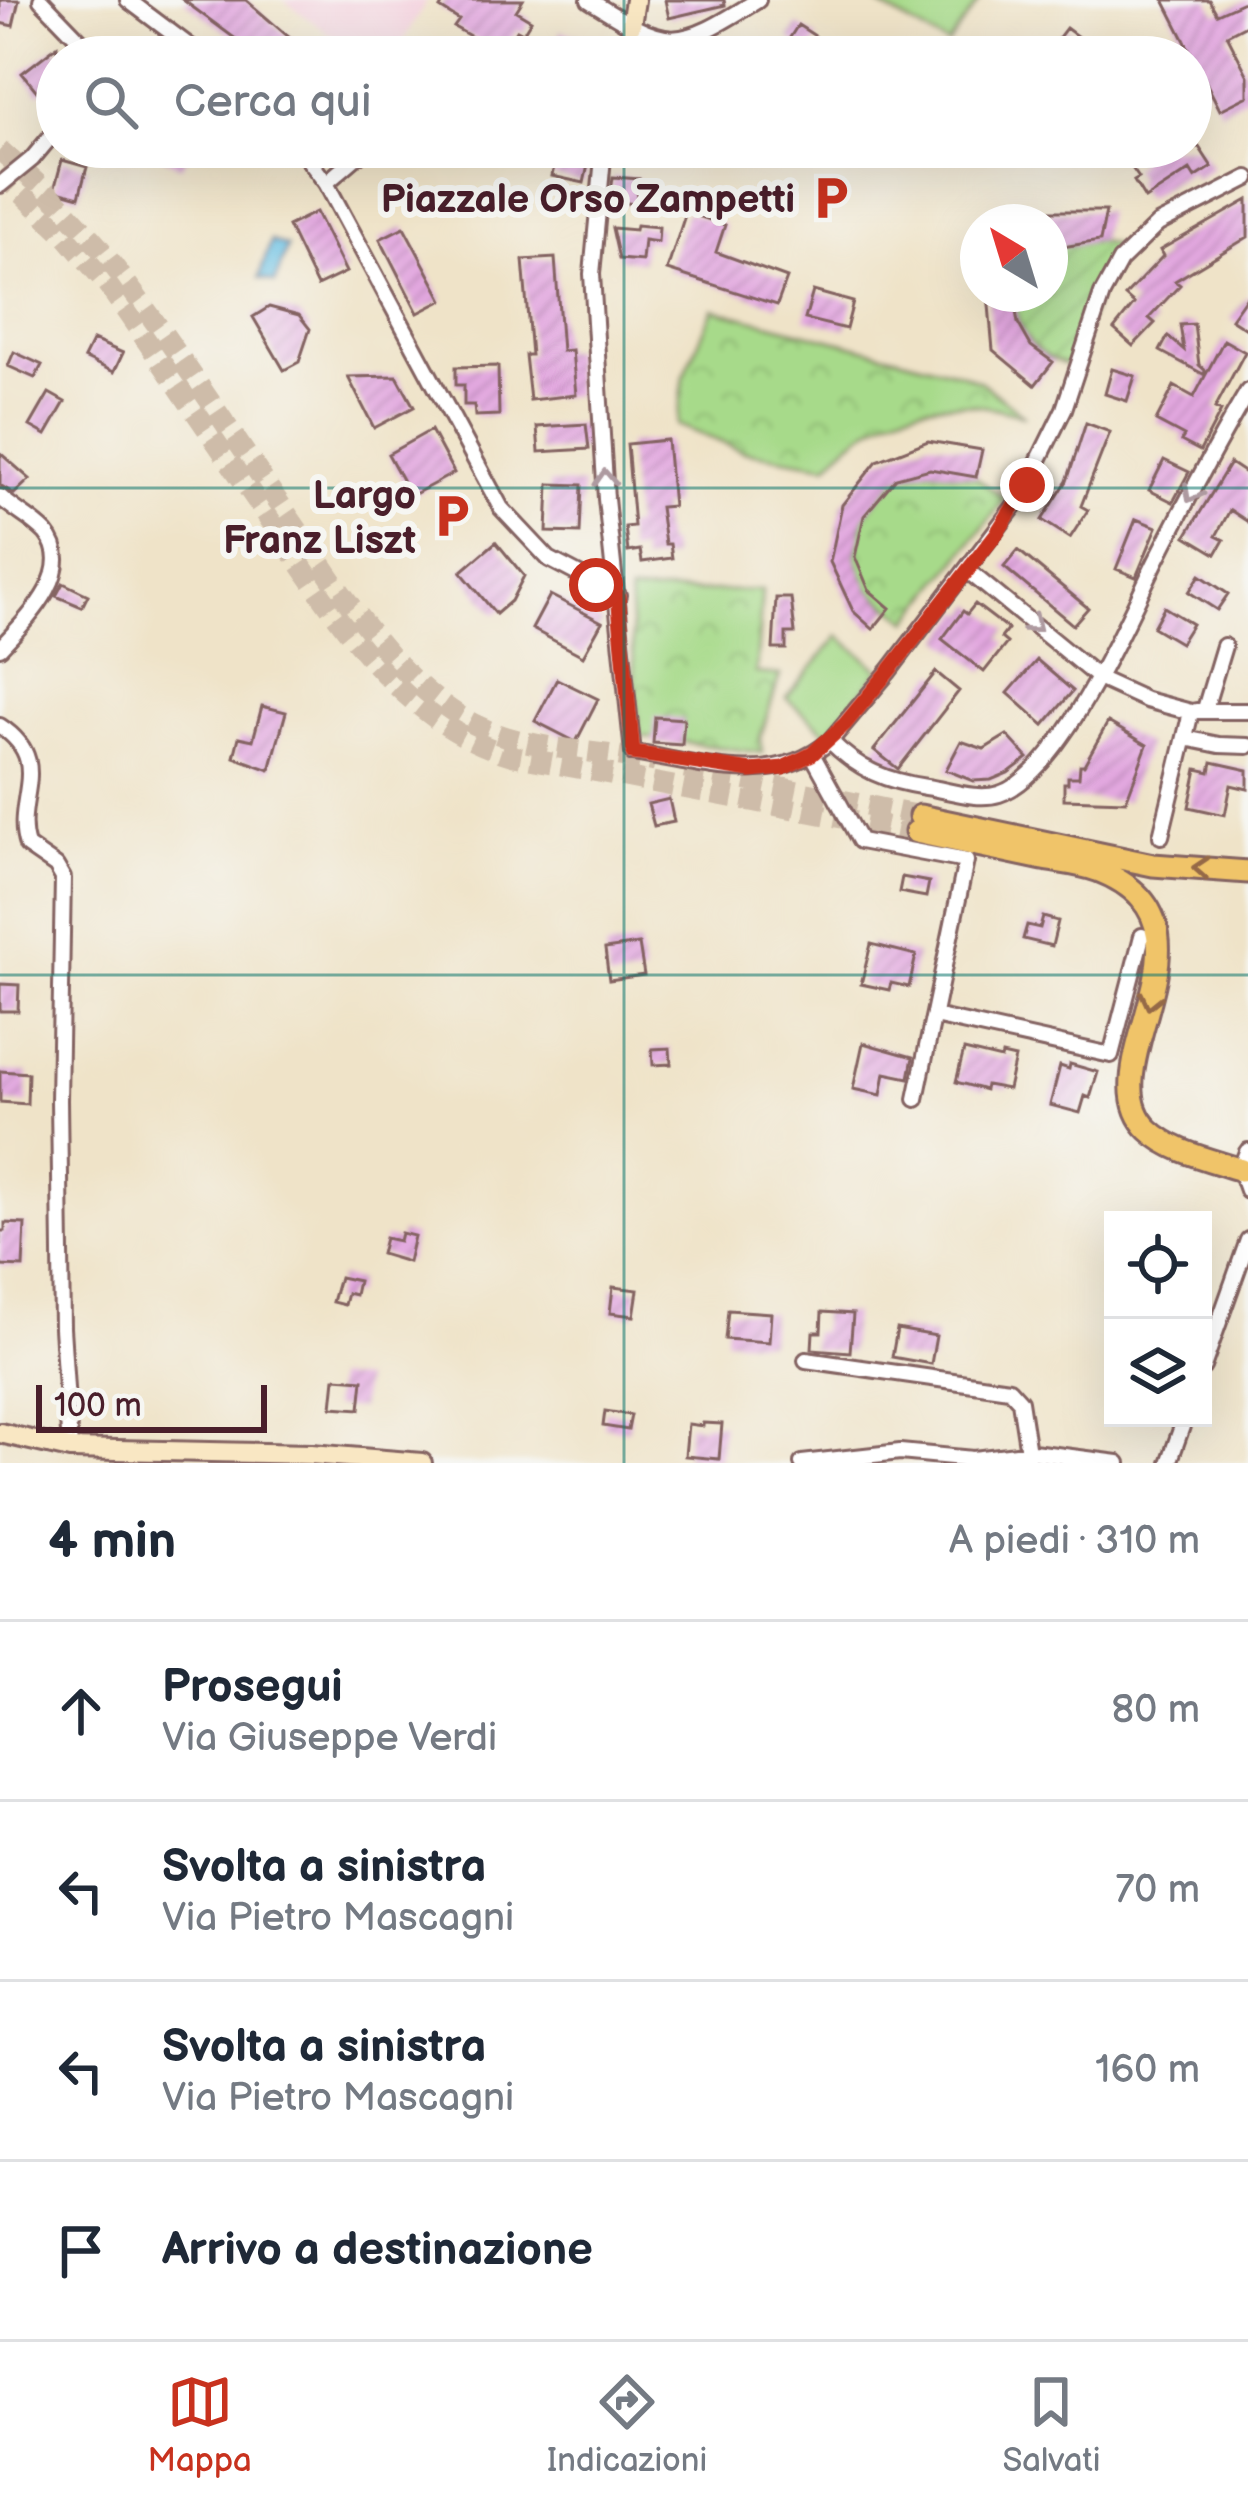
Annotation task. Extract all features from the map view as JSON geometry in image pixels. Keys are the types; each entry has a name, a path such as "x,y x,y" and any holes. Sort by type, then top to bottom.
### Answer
{"highway":[{"path":"1246,1171 1163,1140 1132,1102 1132,1080 1157,968 1157,934 1151,916 1134,894 1097,870 918,824 1153,865 1248,872"}],"main road":[{"path":"631,26 635,0"},
{"path":"0,1433 70,1449 311,1454 422,1463"}],"street":[{"path":"41,0 76,36"},
{"path":"128,0 176,36"},
{"path":"589,0 652,36"},
{"path":"686,36 715,26 758,0"},
{"path":"628,36 631,26"},
{"path":"0,185 36,154"},
{"path":"315,168 501,508 550,560 618,595"},
{"path":"326,183 344,168"},
{"path":"602,168 592,274 606,499 633,753 751,771 783,768 830,741 1009,515 1055,428 1102,294 1120,261 1158,224 1248,178"},
{"path":"830,741 864,770 887,780 996,795 1014,786 1040,760 1100,679 1156,561 1248,392"},
{"path":"0,497 44,532 56,548 57,562 32,612 0,648"},
{"path":"968,571 1100,679 1146,700 1198,711 1248,711"},
{"path":"1161,836 1185,738 1224,646"},
{"path":"0,726 21,743 28,760 27,846 56,866 63,878 61,1283 70,1449"},
{"path":"1185,738 1248,746"},
{"path":"812,754 860,841 966,862 916,1099"},
{"path":"934,1016 1111,1055 1142,936"},
{"path":"1212,1342 1248,1240"},
{"path":"806,1360 1009,1389 1020,1401 1028,1452"},
{"path":"1169,1463 1182,1427"},
{"path":"802,1463 891,1452 973,1459 1028,1452 1118,1463"}],"shaded area":[{"path":"283,0 427,0 406,36 332,36"}],"green space":[{"path":"870,0 980,0 954,36 932,36"},
{"path":"1100,241 1115,245 1072,366 1048,357 1029,341 1017,312 1068,312 1068,245"},
{"path":"713,309 960,373 981,382 1025,416 968,404 917,407 871,427 827,465 743,451 677,425 684,376"},
{"path":"930,469 976,477 1005,499 909,621 869,590 855,557 864,516 896,478"},
{"path":"762,590 756,673 780,675 760,738 762,753 639,736 629,593"},
{"path":"839,636 880,670 827,733 786,698"}],"water":[{"path":"271,241 287,247 275,283 259,278"}],"building":[{"path":"0,0 19,0 13,26 0,23"},
{"path":"183,0 246,0 288,36 232,36"},
{"path":"445,0 523,0 516,11 531,20 523,33 517,30 513,36 470,36 454,27 459,20 440,8"},
{"path":"665,0 724,0 725,5 669,18"},
{"path":"1164,0 1209,0 1217,14 1248,0 1248,24 1227,35 1248,76 1248,96 1220,110 1212,94 1212,36 1182,36"},
{"path":"798,25 815,36 791,36"},
{"path":"36,62 36,90 22,73"},
{"path":"60,168 87,168 79,197 54,190"},
{"path":"554,168 587,168 584,183 552,176"},
{"path":"1132,168 1210,168 1195,178 1190,170 1145,199 1134,181 1139,178"},
{"path":"613,177 639,179 636,204 610,201"},
{"path":"1248,200 1248,237 1175,281 1180,285 1149,318 1155,323 1133,346 1114,329 1134,304 1125,296 1163,256 1160,250"},
{"path":"1068,211 1106,211 1100,241 1068,246"},
{"path":"316,212 346,272 317,286 288,226"},
{"path":"686,212 725,225 716,252 787,278 777,305 667,270"},
{"path":"636,225 659,227 658,242 644,240 642,261 619,259 612,228 635,230"},
{"path":"404,227 443,300 418,313 380,239"},
{"path":"555,258 562,351 572,350 576,395 530,400 523,260"},
{"path":"813,291 853,302 846,329 805,319"},
{"path":"1248,295 1248,330 1231,319"},
{"path":"269,307 299,315 310,329 299,362 284,370 253,317"},
{"path":"990,312 1016,312 1031,346 1053,362 1035,385 993,350"},
{"path":"1194,324 1203,374 1160,351 1168,336 1184,350 1180,325"},
{"path":"93,340 123,353 114,372 84,358"},
{"path":"1224,340 1245,352 1215,408 1221,411 1200,451 1156,421 1174,386 1194,397"},
{"path":"14,352 42,365 35,378 8,366"},
{"path":"498,366 499,415 475,416 474,405 464,405 464,385 456,385 456,367"},
{"path":"1112,369 1135,376 1127,401 1105,394"},
{"path":"397,376 414,407 374,428 348,377"},
{"path":"49,393 65,402 46,435 30,426"},
{"path":"1086,423 1110,432 1081,506 1088,510 1070,538 1042,520 1067,481"},
{"path":"586,424 589,449 539,452 537,427"},
{"path":"431,430 454,473 411,496 388,454"},
{"path":"667,440 673,506 660,507 665,544 670,544 672,558 642,562 640,550 628,552 625,527 634,526 627,444"},
{"path":"928,441 982,450 976,477 930,469 896,478 864,516 855,557 869,590 890,608 873,629 853,611 830,562 842,505 877,461"},
{"path":"0,453 30,479 14,494 0,485"},
{"path":"1164,460 1189,472 1173,502 1149,490"},
{"path":"1230,463 1248,475 1248,522 1230,510 1216,536 1224,540 1216,554 1186,536"},
{"path":"549,484 582,485 580,533 547,532"},
{"path":"1136,519 1157,527 1136,577 1116,569"},
{"path":"496,542 524,576 511,601 496,614 461,572"},
{"path":"1018,550 1088,608 1073,625 1004,567"},
{"path":"1200,575 1228,594 1217,610 1189,592"},
{"path":"63,583 88,595 82,607 56,596"},
{"path":"550,595 602,622 583,656 532,629"},
{"path":"776,598 791,598 795,633 786,633 786,649 773,649"},
{"path":"975,604 1008,629 1001,638 1007,643 984,672 942,639 963,611 967,614"},
{"path":"1164,607 1192,624 1180,643 1153,627"},
{"path":"1037,660 1073,691 1044,725 1008,693"},
{"path":"936,672 959,691 898,769 874,750"},
{"path":"557,679 598,699 576,742 535,721"},
{"path":"262,706 286,712 270,770 234,757 239,737 253,740"},
{"path":"655,717 684,719 682,745 653,743"},
{"path":"1108,722 1147,745 1126,801 1064,799 1064,783 1068,777 1079,777 1080,765"},
{"path":"1007,735 1028,758 1008,773 973,781 946,770 961,741 984,749"},
{"path":"1212,762 1248,770 1248,789 1231,785 1225,815 1189,807 1197,769 1210,772"},
{"path":"669,799 674,822 654,826 648,804"},
{"path":"902,877 929,882 926,897 899,892"},
{"path":"1043,917 1058,921 1052,946 1023,939 1027,925 1040,928"},
{"path":"639,944 644,975 609,980 605,949"},
{"path":"871,944 916,955 909,987 891,983 889,990 861,984"},
{"path":"0,984 19,985 18,1011 0,1011"},
{"path":"863,1043 913,1057 909,1078 885,1073 881,1095 853,1089"},
{"path":"670,1048 671,1064 653,1065 652,1049"},
{"path":"964,1050 1015,1058 1008,1089 986,1085 985,1090 956,1082"},
{"path":"1070,1064 1098,1072 1080,1113 1050,1105 1060,1066 1069,1069"},
{"path":"0,1071 28,1073 27,1104 0,1102"},
{"path":"5,1223 25,1224 23,1267 0,1262 0,1231 5,1231"},
{"path":"401,1233 414,1236 408,1262 381,1254 385,1238 399,1241"},
{"path":"339,1277 358,1281 355,1295 347,1293 344,1305 332,1302"},
{"path":"613,1287 638,1290 634,1316 610,1313"},
{"path":"728,1310 771,1313 769,1342 725,1339"},
{"path":"822,1312 853,1314 850,1352 812,1349 813,1332 821,1332"},
{"path":"897,1329 936,1336 931,1364 892,1357"},
{"path":"335,1378 363,1380 360,1409 332,1407"},
{"path":"605,1411 631,1415 628,1430 603,1426"},
{"path":"688,1424 722,1424 719,1459 685,1456"}],"tunnel":[{"path":"0,150 98,246 174,348 352,608 421,687 447,708 497,734 655,762"},
{"path":"0,172 107,284 341,621 369,657 434,717 472,740 514,756 916,832"},
{"path":"685,768 920,816"}],"place":[{"name":"Piazzale Orso Zampetti","path":"831,198"},
{"name":"Largo Franz Liszt","path":"452,516"}],"route":[{"path":"596,585 618,595 633,753 751,771 783,768 812,754 845,724 997,533 1027,485"}]}
